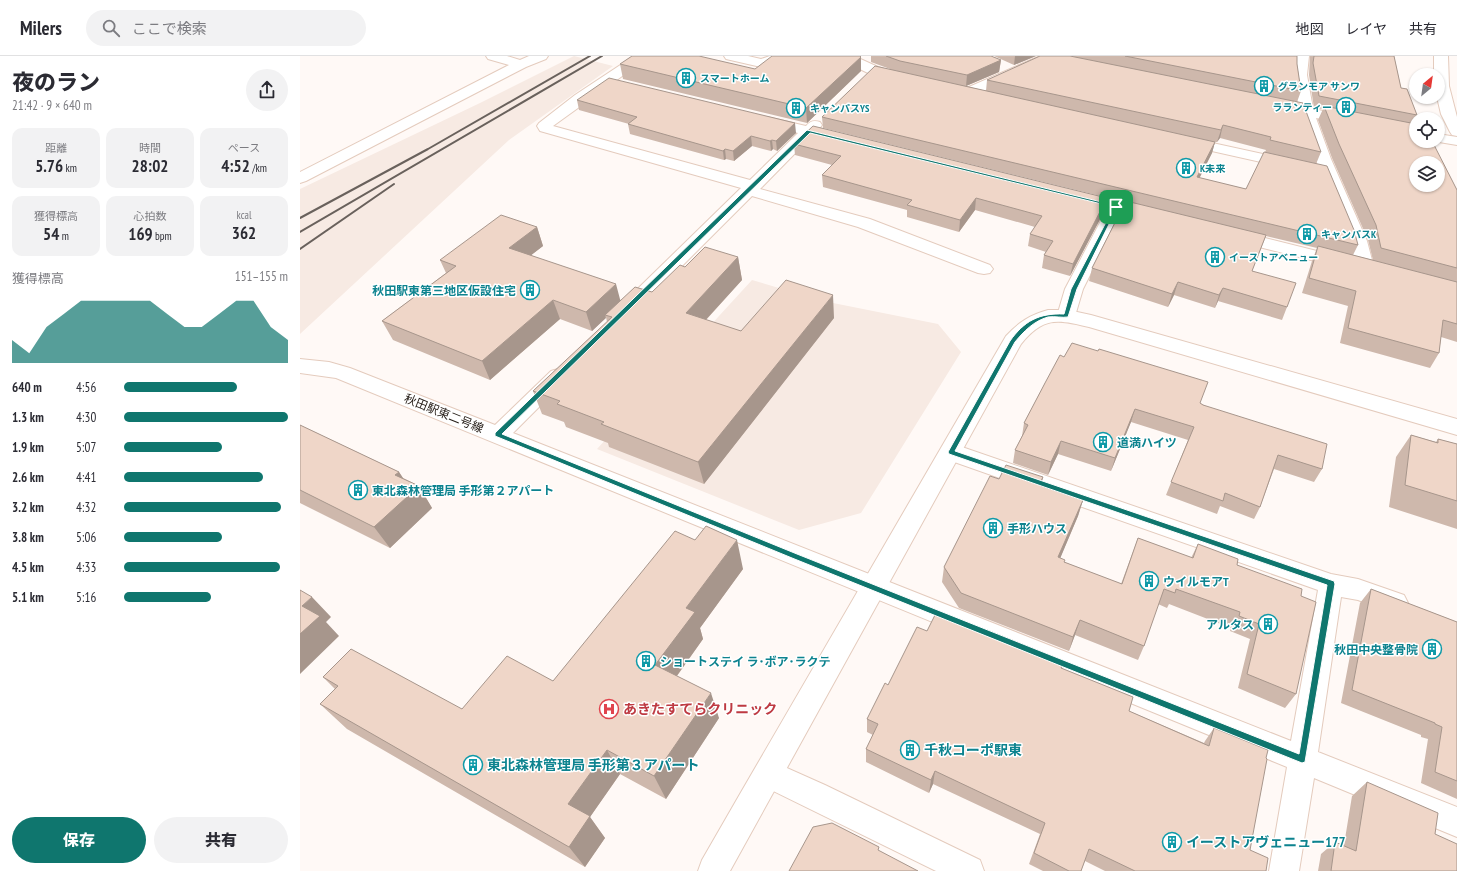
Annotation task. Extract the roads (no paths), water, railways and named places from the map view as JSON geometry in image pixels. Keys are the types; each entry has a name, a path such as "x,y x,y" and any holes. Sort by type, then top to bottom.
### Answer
{"street":[{"path":"493,56 521,64"},
{"path":"300,178 521,64 541,56"},
{"path":"643,56 605,80 547,123 544,126 545,128 864,223 984,269"},
{"path":"731,56 762,63 784,56"},
{"path":"844,56 873,70 910,80"},
{"path":"1441,56 1441,80 1443,95 1447,111 1457,132"},
{"path":"990,98 960,92 1052,58"},
{"path":"1287,58 1302,58 1302,90 1307,112 1330,173 1361,245 1364,260 1363,268"},
{"path":"1000,65 1014,72"},
{"path":"858,84 873,70"},
{"path":"605,80 620,84"},
{"path":"1262,103 1360,123"},
{"path":"612,324 825,115"},
{"path":"756,118 855,142"},
{"path":"1168,138 1330,173"},
{"path":"1445,139 1457,141"},
{"path":"1063,194 1163,218"},
{"path":"1066,316 1074,289 1116,207"},
{"path":"1217,231 1381,273"},
{"path":"713,871 873,587 952,452 1013,341 1029,324 1048,315 1066,316 1092,321 1457,427"},
{"path":"498,434 572,363"},
{"name":"秋田駅東二号線","path":"301,366 329,369 343,373 498,434 1457,822"},
{"path":"952,452 1331,584 1358,590 1415,610"},
{"path":"1284,871 1331,584"},
{"path":"769,774 969,871"}],"railway":[{"path":"300,218 428,149 590,56"},
{"path":"300,232 602,56"},
{"path":"300,249 394,184"}],"place":[{"name":"スマートホーム","path":"686,78"},
{"name":"グランモア サンワ","path":"1264,86"},
{"name":"ラランティー","path":"1346,107"},
{"name":"キャンパスYS","path":"796,108"},
{"name":"K未来","path":"1186,168"},
{"name":"キャンパスK","path":"1307,234"},
{"name":"イーストアベニュー","path":"1215,257"},
{"name":"秋田駅東第三地区仮設住宅","path":"530,290"},
{"name":"道満ハイツ","path":"1103,442"},
{"name":"東北森林管理局 手形第２アパート","path":"358,490"},
{"name":"手形ハウス","path":"993,528"},
{"name":"ウイルモアT","path":"1149,581"},
{"name":"アルタス","path":"1268,624"},
{"name":"秋田中央整骨院","path":"1432,649"},
{"name":"ショートステイ ラ･ボア･ラクテ","path":"646,661"},
{"name":"あきたすてらクリニック","path":"609,709"},
{"name":"千秋コーポ駅東","path":"910,750"},
{"name":"東北森林管理局 手形第３アパート","path":"473,765"},
{"name":"イーストアヴェニュー177","path":"1172,842"}]}
